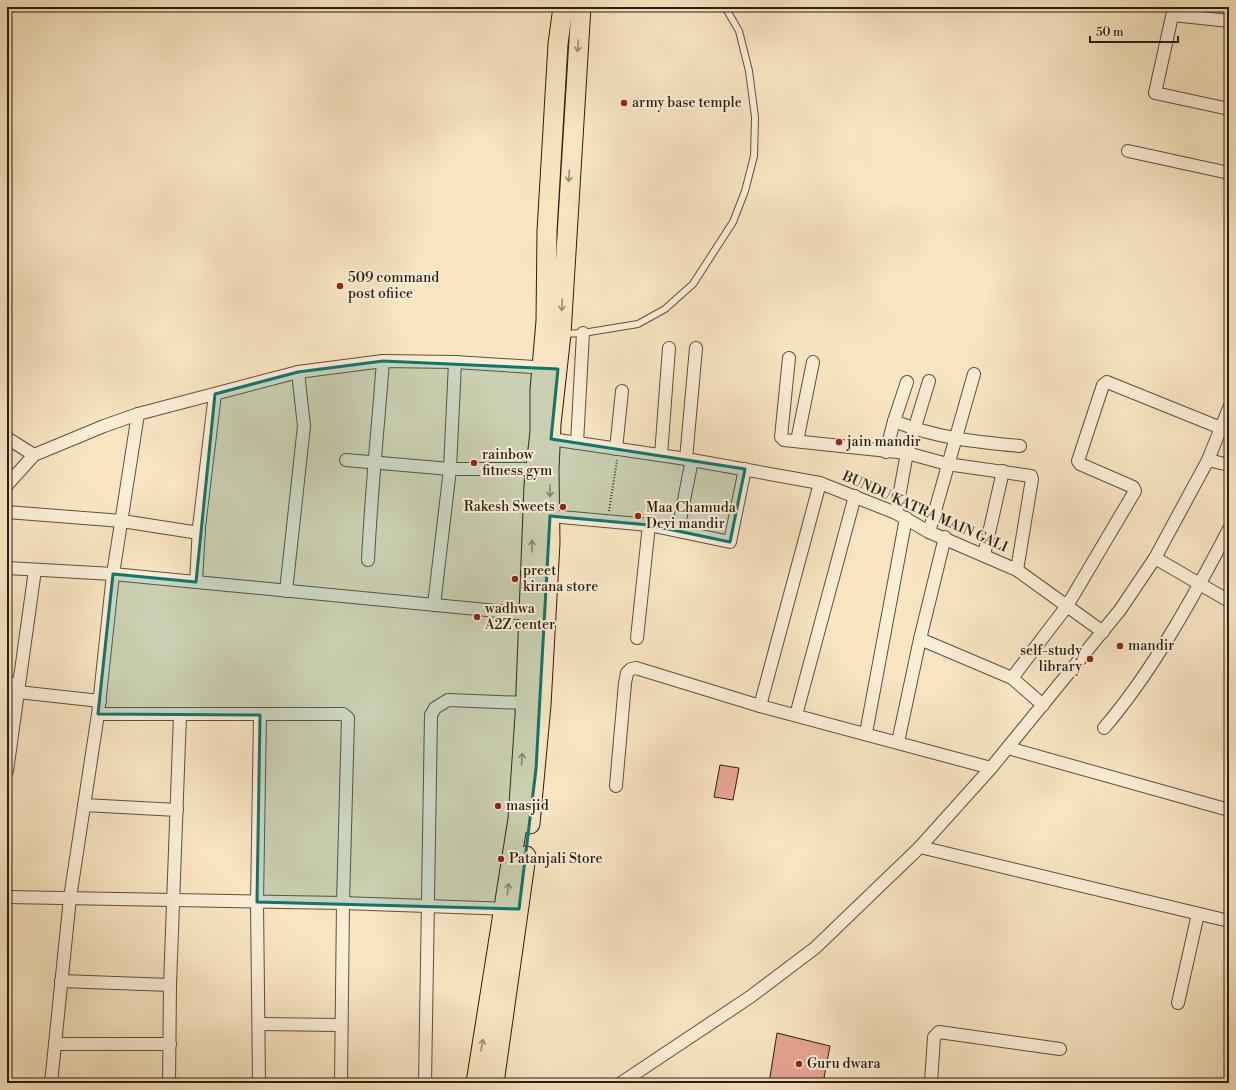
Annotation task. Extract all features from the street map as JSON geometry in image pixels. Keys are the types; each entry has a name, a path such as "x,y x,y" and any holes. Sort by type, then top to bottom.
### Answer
{"highway":[{"path":"476,1083 512,909 537,762 550,543 550,368 546,321 548,231 558,51 563,7"},
{"path":"494,1083 512,909 525,703 536,469 550,368 561,334 581,7"}],"street":[{"path":"1229,21 1173,11 1155,93 1229,109"},
{"path":"1128,151 1229,172"},
{"path":"577,443 583,333"},
{"path":"661,455 669,348"},
{"path":"678,530 689,459 696,348"},
{"path":"789,358 781,438 784,440 886,452 907,453 947,464 1028,475 1032,479 1017,570"},
{"path":"7,485 34,455 138,414 298,372 383,361 455,362 550,368"},
{"path":"368,560 371,503 376,463 383,361"},
{"path":"434,605 450,469 455,362"},
{"path":"797,441 813,362"},
{"path":"286,591 304,426 298,372"},
{"path":"929,532 954,439 974,374"},
{"path":"866,733 901,515 907,453 916,430 929,381"},
{"path":"886,452 894,421 907,382"},
{"path":"1012,678 1067,606 1135,490 1133,487 1080,464 1078,461 1103,385 1107,382 1220,428"},
{"path":"617,449 622,391"},
{"path":"196,582 199,533 215,394"},
{"path":"621,1083 750,998 815,948 920,846 991,768 1103,632 1120,610 1155,558 1208,460 1229,408"},
{"path":"51,1083 70,898 100,701 113,574 138,414"},
{"path":"894,421 916,430 954,439 1020,446"},
{"path":"7,438 34,455"},
{"name":"BUNDU KATRA MAIN GALI","path":"551,439 689,459 820,483 901,515 929,532 945,537 1017,570 1103,632"},
{"path":"346,460 450,469 536,469"},
{"path":"1208,460 1229,465"},
{"path":"550,516 608,520 678,530 730,542 745,469"},
{"path":"984,555 1003,471"},
{"path":"760,706 820,483"},
{"path":"796,715 854,496"},
{"path":"7,512 122,521 199,533"},
{"path":"637,638 649,526"},
{"path":"1104,728 1128,700 1200,584 1229,529"},
{"path":"898,742 920,640 945,537"},
{"path":"1155,558 1229,601"},
{"path":"7,568 113,574 529,614"},
{"path":"7,771 35,570"},
{"path":"920,640 1012,678 1043,705"},
{"path":"616,786 625,684 629,670 636,668 760,706 866,733 991,768"},
{"path":"7,683 19,688 100,701"},
{"path":"425,1083 431,715 435,708 448,700 525,703"},
{"path":"98,714 342,714 348,718 343,903 341,1083"},
{"path":"169,1083 170,985 180,715"},
{"path":"259,1083 257,902 260,715"},
{"path":"1008,748 1229,810"},
{"path":"84,805 177,810"},
{"path":"920,846 1229,921"},
{"path":"7,897 343,903 512,909"},
{"path":"1178,1003 1198,914"},
{"path":"61,981 170,985"},
{"path":"259,1024 341,1025"},
{"path":"931,1083 934,1037 939,1032 1060,1049"},
{"path":"55,1044 170,1044"}],"lane":[{"path":"561,334 583,333 638,324 665,309 692,284 733,222 746,191 754,156 755,117 749,71 739,31 725,7"}],"path":[{"path":"608,520 617,449"}],"highlighted area":[{"path":"383,361 558,369 551,439 745,469 730,542 649,525 550,516 536,769 519,909 257,902 260,715 98,714 113,574 196,582 215,394 298,372"}],"building":[{"path":"720,765 739,768 733,800 714,797"},
{"name":"Guru dwara","path":"777,1033 830,1046 823,1083 769,1083"}],"place":[{"name":"army base temple","path":"624,103"},
{"name":"509 command post ofiice","path":"340,286"},
{"name":"jain mandir","path":"839,442"},
{"name":"rainbow fitness gym","path":"474,463"},
{"name":"Rakesh Sweets","path":"563,507"},
{"name":"Maa Chamuda Devi mandir","path":"638,516"},
{"name":"preet kirana store","path":"515,579"},
{"name":"wadhwa A2Z center","path":"477,617"},
{"name":"mandir","path":"1120,646"},
{"name":"self-study library","path":"1090,659"},
{"name":"masjid","path":"498,806"},
{"name":"Patanjali Store","path":"501,859"},
{"name":"Guru dwara","path":"799,1064"}]}
